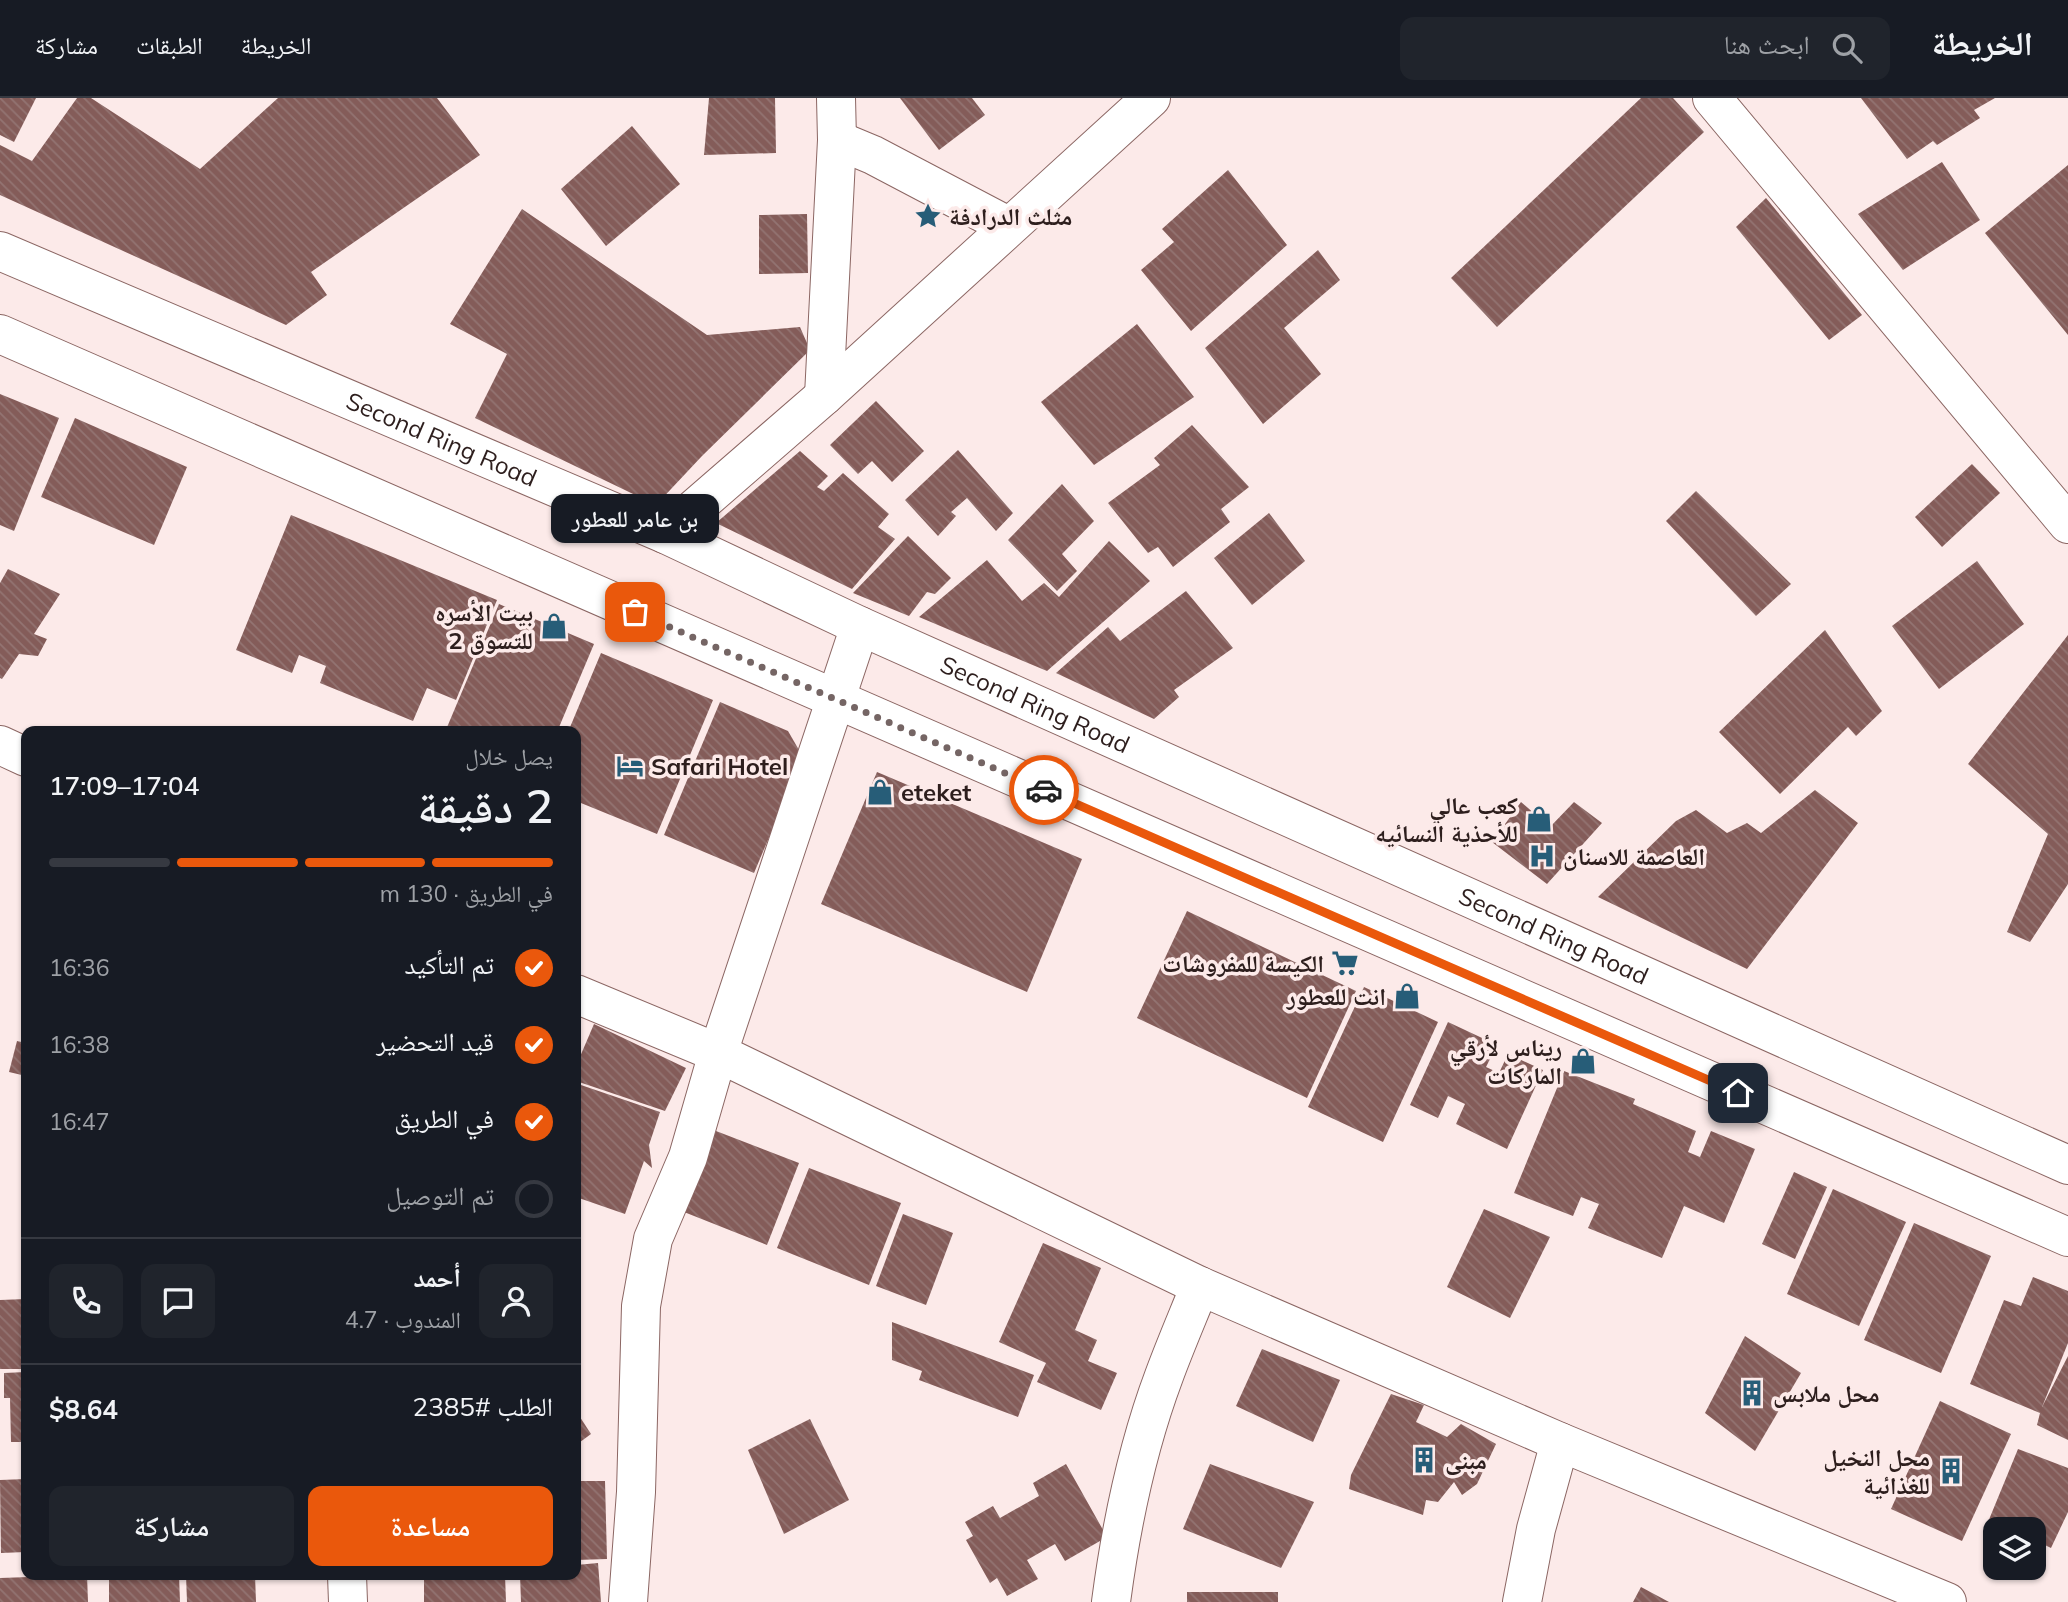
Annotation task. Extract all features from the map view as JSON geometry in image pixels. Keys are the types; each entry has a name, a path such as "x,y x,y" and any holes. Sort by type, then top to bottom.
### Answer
{"street":[{"path":"824,396 837,140 836,98"},
{"path":"665,534 824,396 1151,98"},
{"path":"1712,98 2068,524"},
{"path":"837,140 873,155 1008,226"},
{"name":"Second Ring Road","path":"0,251 665,534 860,626 2068,1165"},
{"path":"0,334 2068,1237"},
{"path":"628,1602 636,1492 642,1306 653,1239 688,1157 718,1053 860,626"},
{"path":"0,745 21,755"},
{"path":"581,996 718,1053 1200,1286 1560,1442 1947,1602"},
{"path":"1111,1602 1119,1539 1141,1450 1163,1378 1200,1286"},
{"path":"1522,1602 1536,1529 1560,1442"},
{"path":"347,1580 348,1602"}],"building":[{"path":"0,98 36,98 14,142 0,135"},
{"path":"77,98 91,98 200,169 278,98 437,98 480,155 311,272 327,295 286,325 0,195 0,145 32,161"},
{"path":"709,98 775,98 776,153 704,155"},
{"path":"900,98 972,98 985,115 939,150"},
{"path":"1641,98 1673,98 1704,132 1497,327 1451,278"},
{"path":"1861,98 1995,98 1974,110 1980,118 1937,145 1933,141 1907,159"},
{"path":"632,126 680,184 606,246 561,189"},
{"path":"1942,162 1980,220 1903,270 1858,214"},
{"path":"2068,165 2068,335 1985,233"},
{"path":"1228,170 1287,245 1191,331 1141,270 1174,242 1162,229"},
{"path":"1766,198 1862,315 1829,340 1736,227"},
{"path":"522,209 707,335 800,327 810,350 656,505 475,418 507,354 450,324"},
{"path":"807,214 808,273 759,274 759,215"},
{"path":"1318,250 1340,280 1284,328 1321,374 1263,424 1205,348"},
{"path":"1137,324 1194,397 1094,465 1041,402"},
{"path":"0,394 59,418 14,531 0,525"},
{"path":"876,401 924,451 892,482 872,461 858,474 830,445"},
{"path":"75,418 187,467 154,545 41,497"},
{"path":"1192,425 1249,487 1221,509 1230,522 1173,567 1158,547 1148,553 1108,503 1160,465 1154,458"},
{"path":"958,450 1013,513 996,531 967,498 951,512 956,516 938,536 905,500"},
{"path":"800,451 828,476 817,487 824,491 843,473 889,514 878,527 895,539 852,589 716,523"},
{"path":"1972,464 2000,493 1942,547 1915,517"},
{"path":"1062,484 1094,521 1062,554 1077,571 1057,591 1008,540"},
{"path":"1696,491 1791,584 1756,616 1666,521"},
{"path":"1269,513 1305,561 1252,605 1214,558"},
{"path":"291,515 497,600 456,700 427,688 413,721 320,683 326,666 299,655 292,673 236,650"},
{"path":"908,536 951,578 935,594 927,592 909,616 853,593"},
{"path":"1109,541 1150,581 1047,671 919,617 987,560 1022,601 1044,583 1059,597"},
{"path":"1977,561 2024,624 1939,689 1892,626"},
{"path":"8,569 60,594 34,634 47,639 38,656 19,654 2,679 0,583"},
{"path":"1186,591 1233,648 1174,690 1179,697 1154,719 1056,673 1108,627 1120,641"},
{"path":"499,604 594,644 560,726 448,726"},
{"path":"1825,630 1882,711 1856,736 1848,727 1780,794 1719,732"},
{"path":"2068,635 2068,884 2030,942 2007,932 2048,834 1968,764"},
{"name":"Safari Hotel","path":"601,653 713,700 657,834 581,803 581,726 571,726"},
{"path":"720,702 788,731 803,757 754,873 664,835"},
{"path":"877,772 1082,859 1027,992 821,904"},
{"path":"1815,790 1858,823 1747,969 1598,897 1676,821 1696,810 1727,833 1747,823 1761,833"},
{"path":"1521,802 1550,827 1574,802 1602,823 1547,884 1492,842"},
{"path":"1187,911 1356,991 1307,1098 1137,1018"},
{"path":"1364,987 1438,1022 1383,1142 1308,1107"},
{"path":"1448,1022 1497,1045 1486,1067 1499,1073 1508,1054 1543,1070 1507,1149 1456,1124 1465,1104 1448,1096 1438,1118 1410,1105"},
{"path":"594,1024 686,1068 665,1111 581,1083 581,1054"},
{"path":"17,1041 21,1042 21,1075 9,1072"},
{"path":"1564,1071 1635,1099 1633,1104 1696,1131 1688,1152 1700,1157 1711,1131 1755,1149 1724,1223 1684,1206 1662,1258 1588,1228 1599,1204 1581,1197 1573,1216 1514,1193"},
{"path":"581,1085 660,1112 649,1145 652,1168 644,1161 625,1214 581,1199"},
{"path":"716,1131 799,1163 767,1245 684,1212"},
{"path":"809,1168 901,1203 869,1285 777,1248"},
{"path":"1794,1172 1827,1187 1795,1259 1762,1244"},
{"path":"1833,1189 1906,1222 1859,1326 1787,1294"},
{"path":"1484,1209 1550,1237 1510,1318 1447,1287"},
{"path":"903,1214 953,1233 926,1305 876,1286"},
{"path":"1914,1223 1991,1256 1941,1373 1864,1340"},
{"path":"1043,1243 1101,1268 1075,1330 1097,1340 1088,1361 1117,1373 1101,1410 1037,1382 1046,1363 999,1342"},
{"path":"2033,1277 2068,1291 2068,1343 2042,1407 2068,1356 2068,1440 2037,1425 2040,1413 1970,1384 2004,1300 2021,1306"},
{"path":"21,1299 21,1369 0,1369 0,1300"},
{"path":"892,1322 1034,1375 1018,1417 919,1380 922,1371 892,1360"},
{"name":"محل ملابس","path":"1745,1336 1801,1373 1755,1451 1705,1413"},
{"path":"1262,1349 1340,1380 1313,1442 1236,1406"},
{"path":"21,1372 21,1442 11,1442 10,1398 4,1398 4,1373"},
{"name":"مبنى","path":"1391,1394 1424,1405 1416,1422 1447,1437 1461,1424 1496,1444 1477,1484 1462,1495 1454,1482 1438,1502 1426,1500 1423,1515 1349,1489 1351,1475"},
{"name":"محل النخيل للغذائية","path":"1940,1401 2011,1434 1962,1541 1891,1509"},
{"path":"581,1419 591,1434 581,1441"},
{"path":"810,1419 849,1500 784,1534 748,1450"},
{"path":"2018,1449 2068,1468 2068,1512 2051,1548 2046,1546 2046,1517 1990,1517"},
{"path":"1066,1464 1107,1537 1065,1561 1055,1544 1027,1560 1038,1579 1007,1596 997,1578 990,1583 966,1540 973,1536 965,1522 993,1506 1000,1518 1039,1496 1033,1483"},
{"path":"1210,1464 1314,1502 1281,1568 1183,1529"},
{"path":"21,1479 21,1552 1,1553 0,1480"},
{"path":"581,1481 605,1481 607,1559 581,1560"},
{"path":"598,1563 601,1602 521,1602 520,1580 581,1580 581,1565"},
{"path":"0,1578 87,1580 88,1602 0,1602"},
{"path":"109,1580 179,1580 180,1602 109,1602"},
{"path":"186,1580 255,1580 256,1602 187,1602"},
{"path":"424,1580 505,1580 506,1602 424,1602"},
{"path":"1641,1587 1669,1602 1633,1602"},
{"path":"1187,1592 1278,1592 1278,1602 1187,1602"}],"way so far":[{"path":"635,612 1044,790"}],"place":[{"name":"مثلث الدرادفة","path":"928,216"},
{"name":"بن عامر للعطور","path":"635,612"},
{"name":"بيت الأسره للتسوق 2","path":"554,626"},
{"name":"Safari Hotel","path":"630,766"},
{"name":"eteket","path":"880,792"},
{"name":"كعب عالي للأحذية النسائيه","path":"1539,819"},
{"name":"العاصمة للاسنان","path":"1542,856"},
{"name":"الكيسة للمفروشات","path":"1345,963"},
{"name":"انت للعطور","path":"1407,996"},
{"name":"ريناس لأرقي الماركات","path":"1583,1061"},
{"name":"محل ملابس","path":"1752,1393"},
{"name":"مبنى","path":"1424,1460"},
{"name":"محل النخيل للغذائية","path":"1951,1471"}],"route":[{"path":"1044,790 1738,1093"}]}
